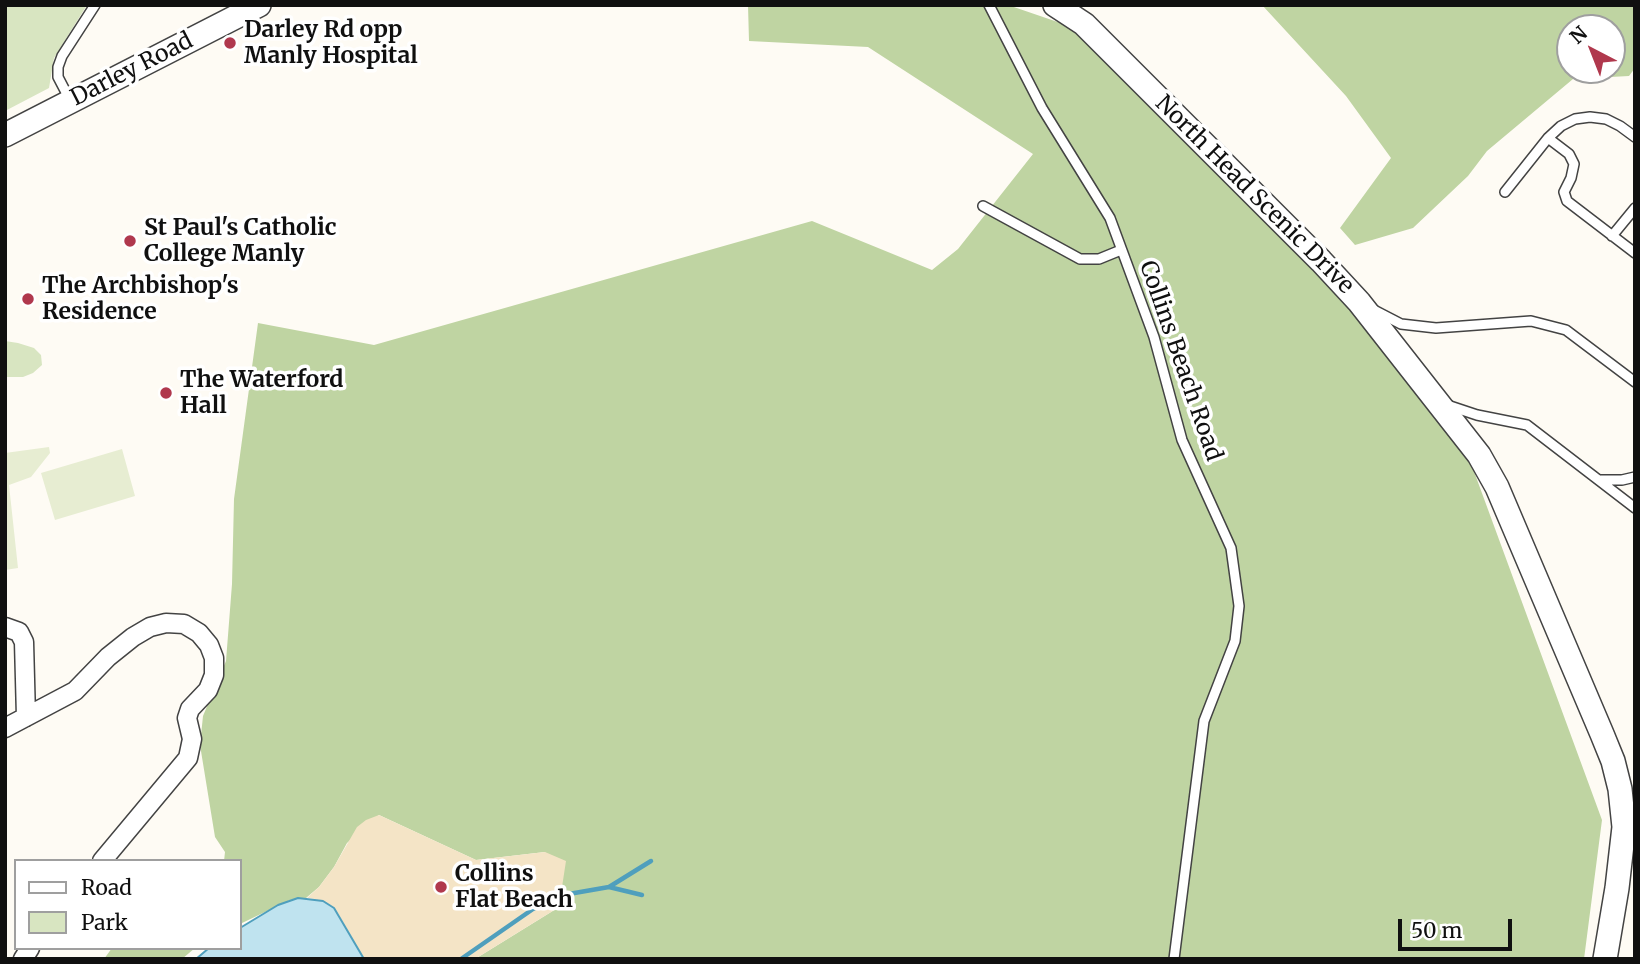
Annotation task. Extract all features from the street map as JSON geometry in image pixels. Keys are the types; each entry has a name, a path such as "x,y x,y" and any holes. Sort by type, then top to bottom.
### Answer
{"street":[{"name":"Darley Road","path":"5,135 259,5"},
{"name":"North Head Scenic Drive","path":"1055,5 1084,24 1321,261 1359,302 1479,454 1496,487 1613,761 1620,789 1624,827 1622,889 1605,959"},
{"path":"5,728 75,691 108,657 150,627 166,623 184,624 199,633 209,645 214,659 214,675 208,690 190,709 187,718 192,739 188,758 104,859"},
{"path":"5,627 19,632 24,642 26,717"}],"lane":[{"path":"71,102 58,77 58,68 62,56 95,5"},
{"name":"Collins Beach Road","path":"989,5 1042,108 1110,218 1154,337 1182,440 1231,548 1239,606 1236,641 1204,721 1174,959"},
{"path":"1505,192 1548,138 1561,126 1575,119 1606,119 1635,137"},
{"path":"1548,138 1569,154 1574,164 1572,178 1564,192 1567,201 1635,253"},
{"path":"983,206 1080,259 1099,259 1121,250"},
{"path":"1612,236 1635,208"},
{"path":"1359,302 1401,324 1436,328 1531,321 1566,330 1635,382"},
{"path":"1436,401 1477,415 1527,425 1635,508"},
{"path":"1601,480 1635,477"}],"green space":[{"path":"5,5 87,5 54,58 49,88 5,111"},
{"path":"748,5 1008,5 1081,30 1315,265 1472,466 1602,820 1584,959 475,959 564,904 545,852 476,860 379,815 347,843 334,867 319,887 306,898 290,900 242,923 242,859 224,859 225,852 215,837 200,745 203,716 226,661 232,584 234,499 258,323 374,345 812,221 932,270 958,249 1033,154 868,47 749,41"},
{"path":"1262,5 1635,5 1635,68 1629,76 1626,76 1626,14 1556,14 1556,84 1567,84 1487,151 1468,176 1413,228 1355,245 1340,228 1391,158 1346,96"},
{"path":"5,341 34,348 41,355 42,365 23,377 5,377"},
{"path":"49,447 50,453 31,477 9,485 18,568 5,570 5,453"},
{"path":"122,449 135,496 55,520 41,473"},
{"path":"111,950 193,950 182,959 104,959"}],"sand":[{"name":"Collins Flat Beach","path":"379,815 476,860 545,852 566,861 562,887 564,904 475,959 364,959 338,913 315,899 307,898 334,867 357,827"}],"water":[{"path":"298,898 323,901 334,908 364,959 196,959 207,950 242,950 242,927 278,905"}],"waterway":[{"path":"461,959 533,909 563,895 609,887 651,861"},
{"path":"609,887 642,895"}],"place":[{"name":"Darley Rd opp Manly Hospital","path":"230,43"},
{"name":"St Paul's Catholic College Manly","path":"130,241"},
{"name":"The Archbishop's Residence","path":"28,299"},
{"name":"The Waterford Hall","path":"166,393"},
{"name":"Collins Flat Beach","path":"441,887"}]}
